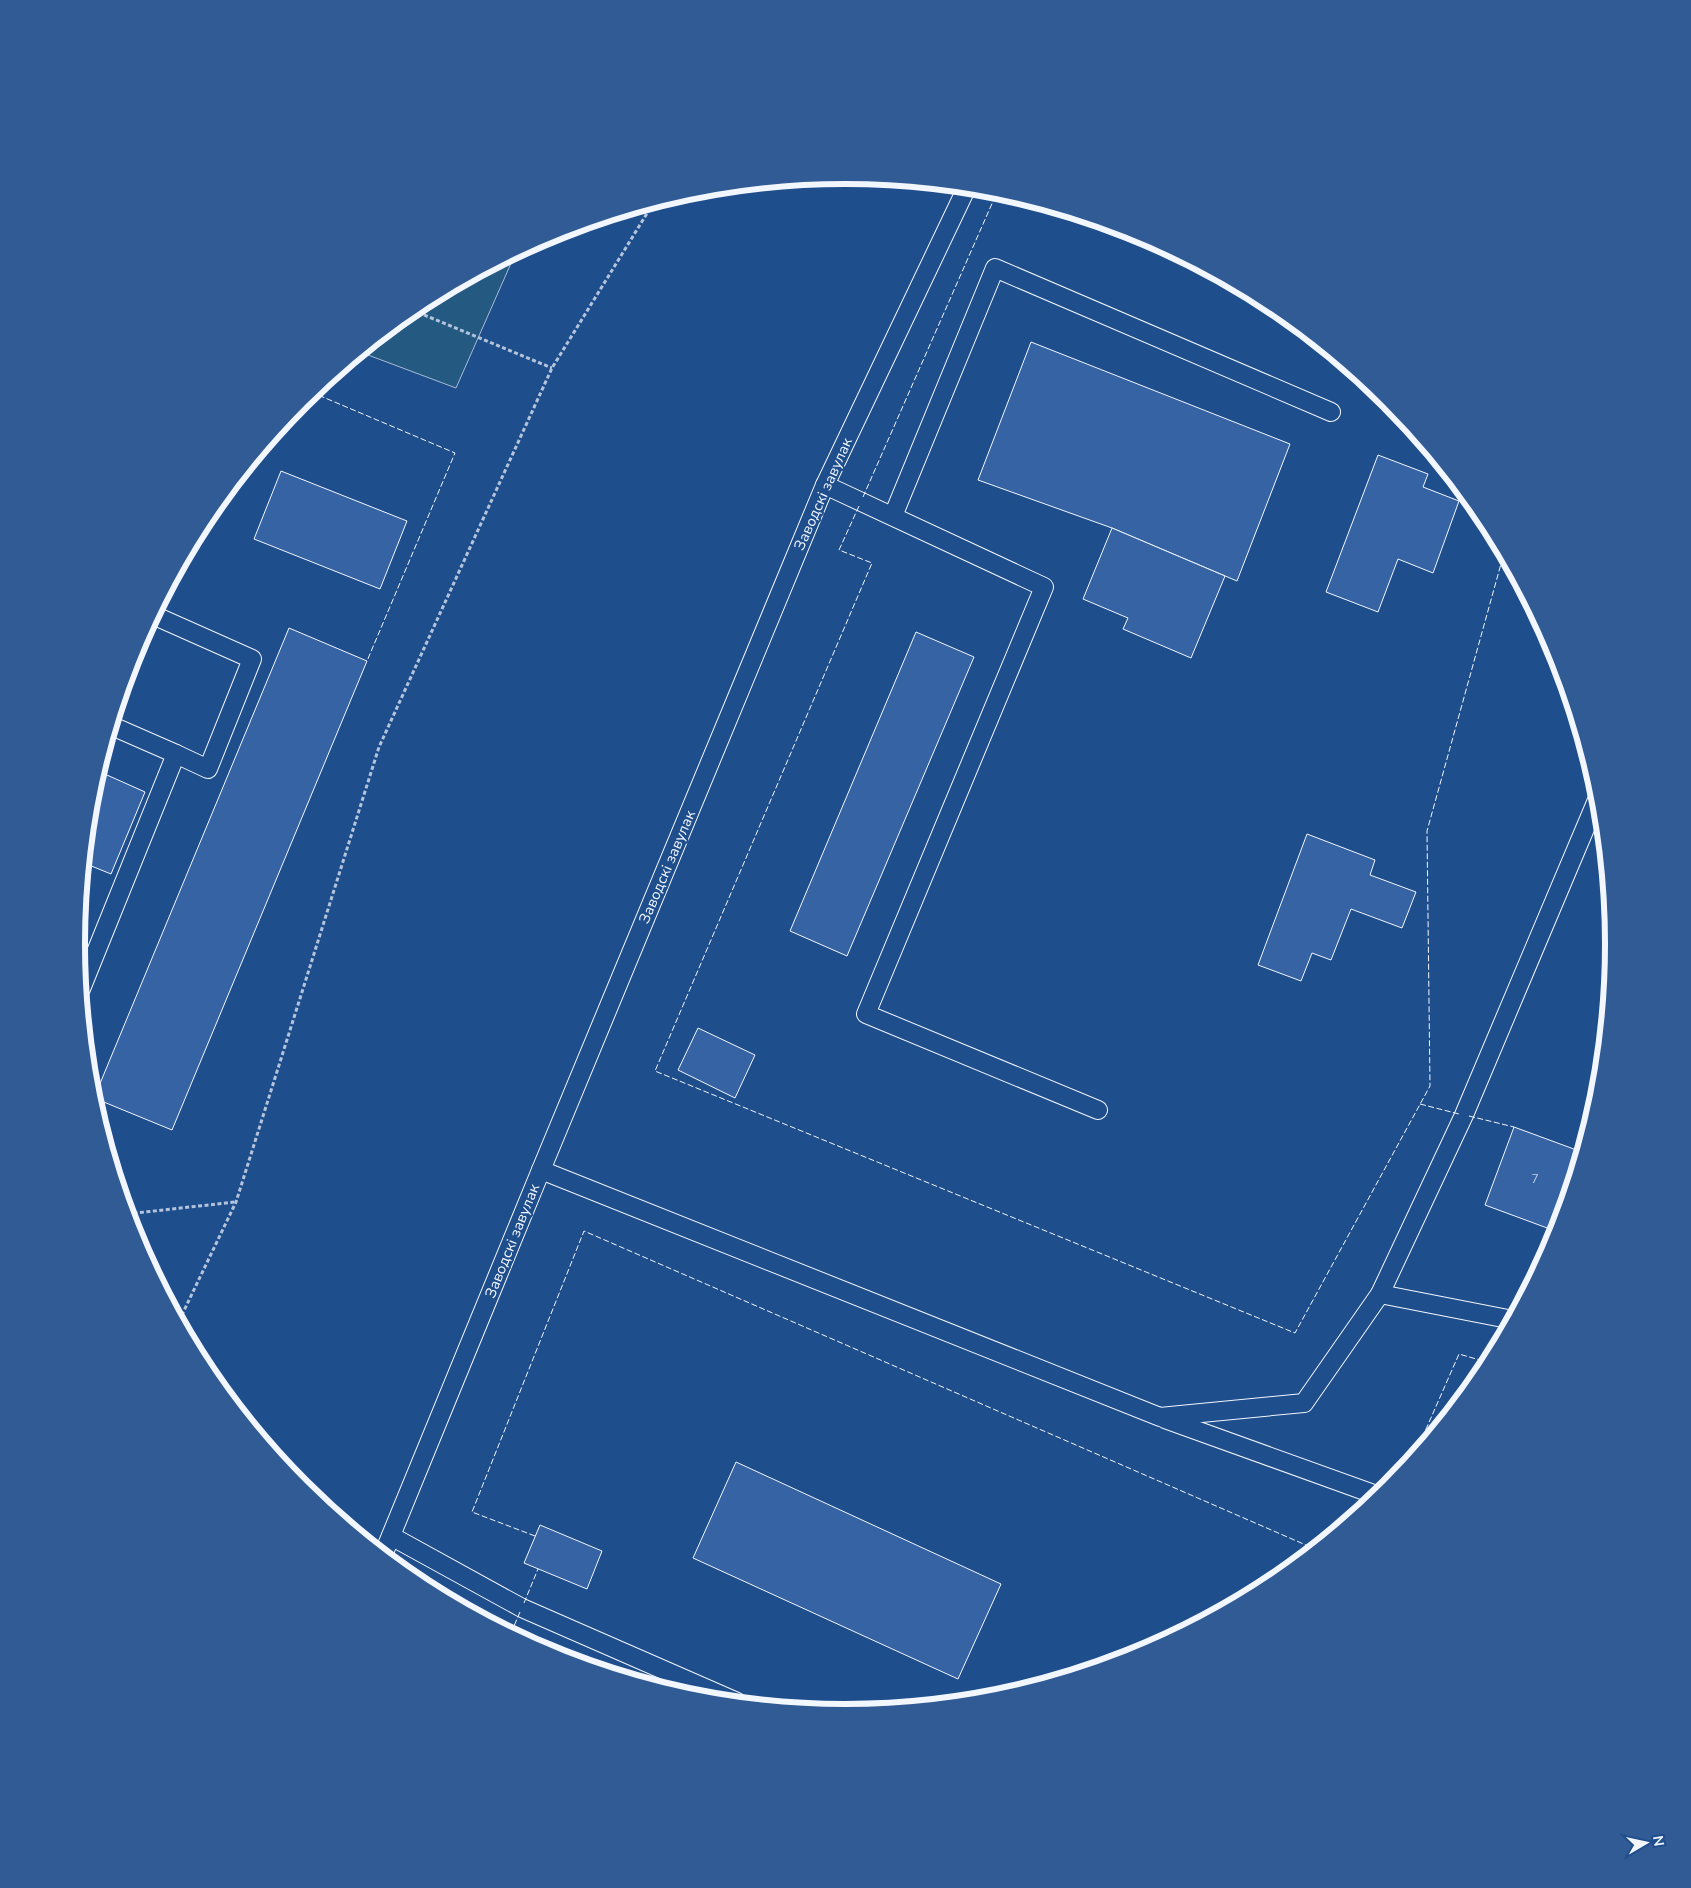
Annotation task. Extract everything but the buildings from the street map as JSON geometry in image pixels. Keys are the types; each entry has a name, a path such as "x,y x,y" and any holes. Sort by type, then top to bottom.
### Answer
{"lane":[{"name":"Заводскі завулак","path":"386,1549 826,485 964,193"},
{"path":"893,516 995,268 1332,412"},
{"path":"826,485 1044,587 866,1014 1098,1110"},
{"path":"117,728 208,768 252,659 158,618"},
{"path":"86,976 176,754"},
{"path":"1160,1417 1304,1404 1380,1294 1464,1115 1593,809"},
{"path":"541,1170 1160,1417 1371,1493"},
{"path":"1380,1294 1507,1319"},
{"path":"391,1536 522,1608 716,1693"}],"path":[{"path":"182,1315 236,1202 379,747 552,368 650,209"},
{"path":"421,314 552,368"},
{"path":"135,1213 236,1202"}],"shaded area":[{"path":"512,260 456,388 366,354 423,312 465,285"}],"fence":[{"path":"863,497 994,198"},
{"path":"319,395 455,453 367,661"},
{"path":"859,506 839,550 872,563 655,1071 1295,1333 1430,1086 1427,831 1502,561"},
{"path":"1420,1104 1459,1114"},
{"path":"1469,1116 1514,1127"},
{"path":"535,1536 472,1512 584,1231 1309,1546"},
{"path":"1421,1440 1459,1354 1482,1361"},
{"path":"524,1603 538,1569"},
{"path":"513,1628 520,1612"}]}
